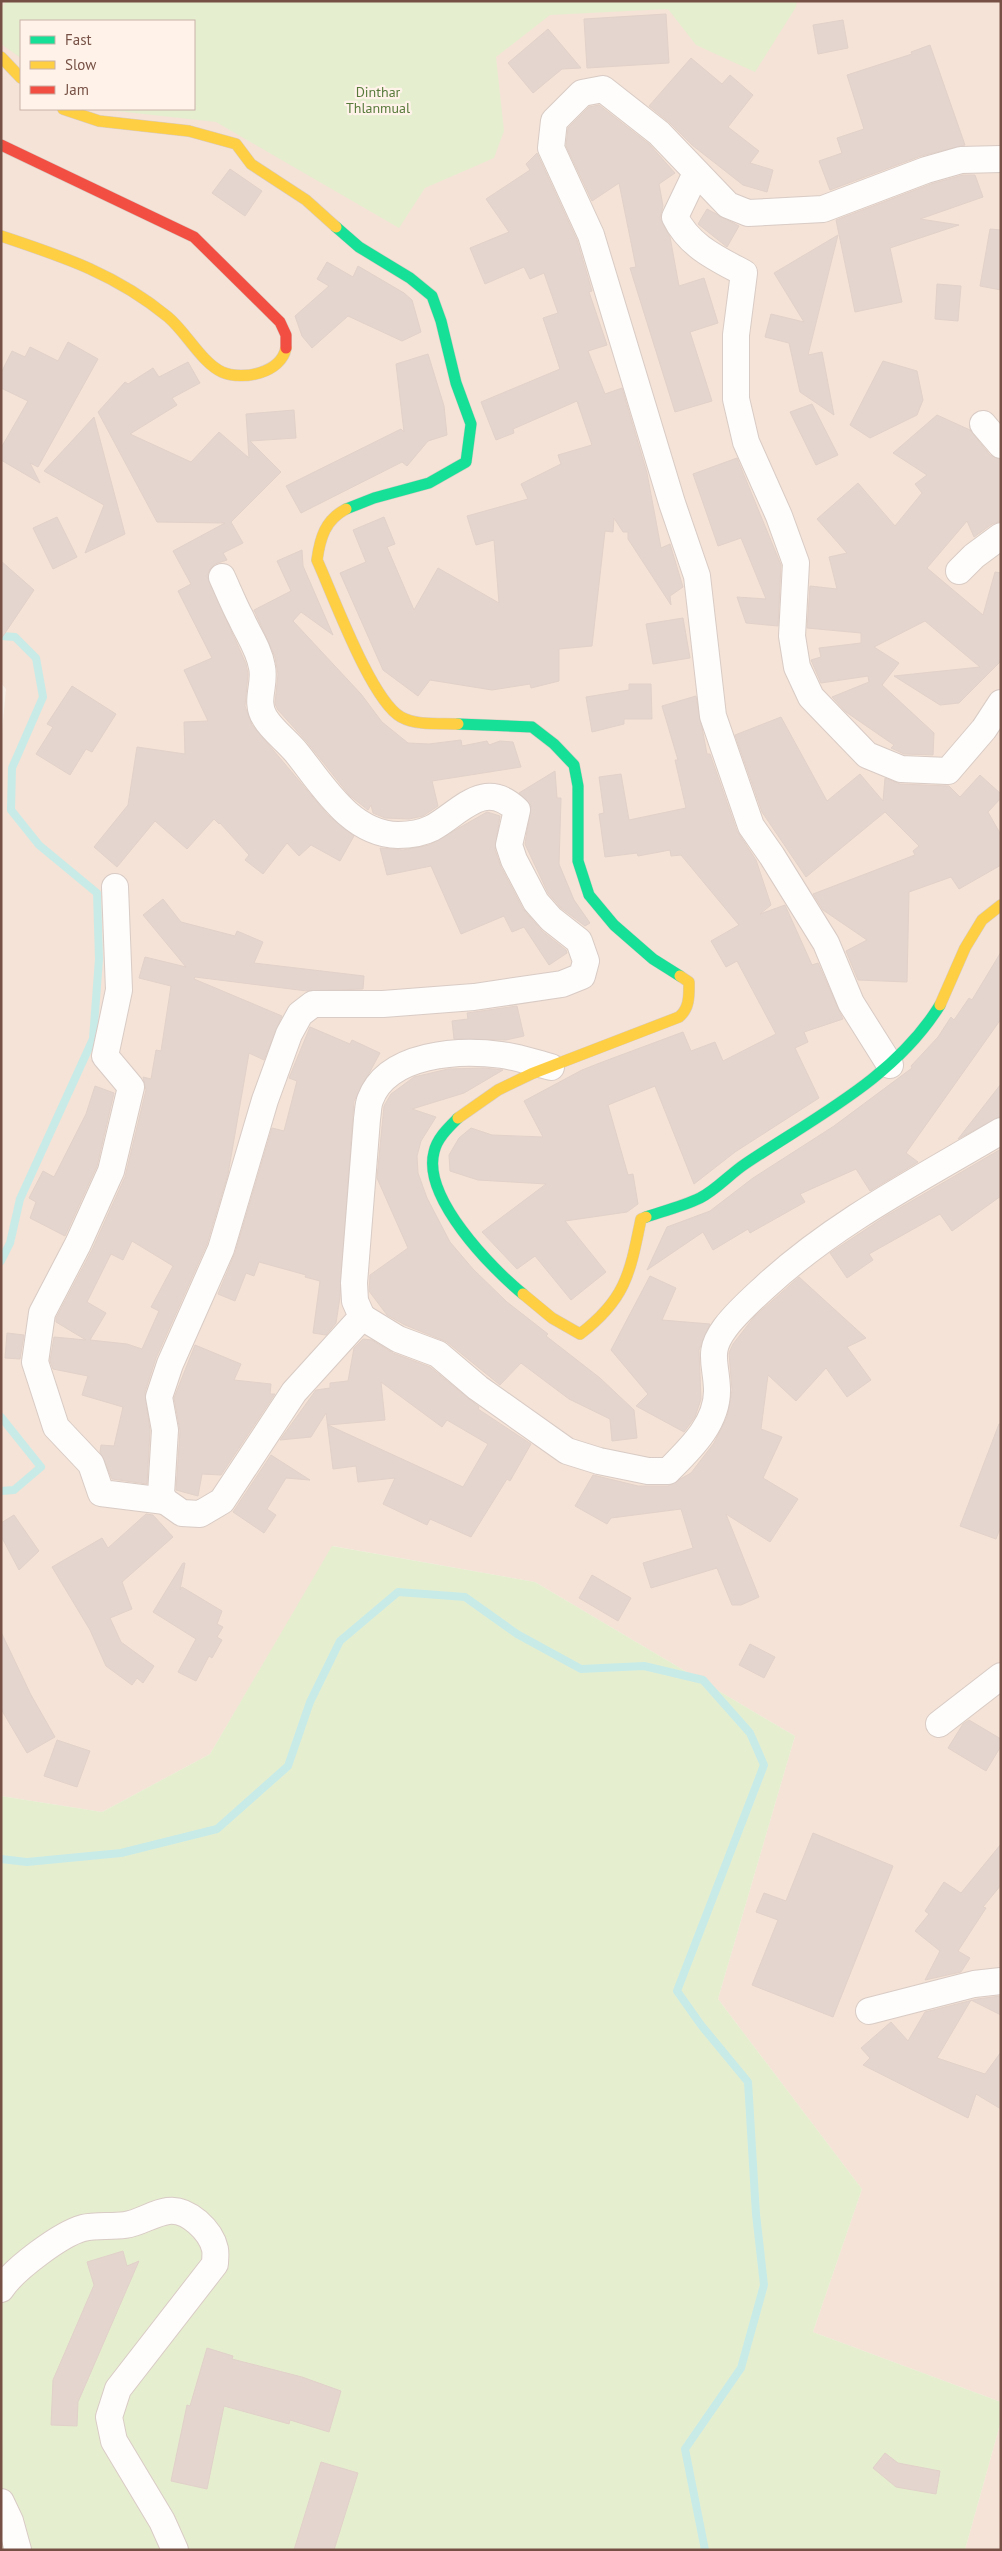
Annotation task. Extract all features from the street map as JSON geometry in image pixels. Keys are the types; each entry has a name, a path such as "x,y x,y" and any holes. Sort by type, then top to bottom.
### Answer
{"street":[{"path":"1,57 20,77"},
{"path":"890,1065 851,1004 826,943 751,826 713,716 697,576 672,503 591,235 551,148 554,121 582,93 603,89 659,133 728,205 748,213 767,214 823,209 926,170 961,160 1001,159"},
{"path":"66,110 100,121 189,131 213,136 236,144 251,164 306,200 359,247 410,278 432,296 441,321 456,383 471,424 466,462 430,482 340,510 325,525 316,543 317,560 369,678 392,710 402,718 416,722 532,728 554,744 574,765 578,794 578,861 589,895 614,925 653,959 689,982 690,1003 679,1018 654,1026 498,1090 458,1116 442,1134 433,1151 436,1181 443,1198 470,1245 503,1277 566,1330 580,1334 601,1320 616,1303 630,1273 641,1218 701,1198 744,1165 825,1113 890,1065 927,1026 945,997 965,948 982,920 1001,905"},
{"path":"1,145 194,237 280,322 287,340 284,350 272,366 262,373 238,375 220,371 169,318 90,268 1,236"},
{"path":"696,173 675,216 682,232 702,250 744,273 736,335 736,399 746,442 779,516 796,563 792,636 798,668 811,697 867,755 901,769 948,771 984,729 1001,703"},
{"path":"983,424 1001,445"},
{"path":"959,571 974,556 1001,536"},
{"path":"222,577 256,648 263,667 259,701 260,710 265,719 293,748 337,803 362,825 396,835 410,834 431,828 469,801 490,797 502,798 517,810 509,845 520,874 536,902 551,919 579,941 584,950 585,969 582,976 575,981 533,989 428,1002 383,1004 322,1003 307,1007 300,1014 289,1034 265,1100 221,1249 170,1364 159,1397 165,1437 161,1494 165,1501 182,1513 200,1514 222,1501 294,1392 362,1317"},
{"path":"115,887 119,990 105,1056 130,1087 110,1171 78,1244 42,1313 35,1362 56,1427 91,1464 101,1493 165,1501"},
{"path":"551,1067 503,1055 467,1053 431,1056 404,1064 383,1078 370,1100 366,1128 354,1283 355,1301 362,1317 398,1339 438,1354 478,1388 567,1451 599,1461 648,1471 668,1471 688,1451 705,1429 714,1408 717,1389 713,1366 713,1348 725,1328 745,1306 788,1266 857,1216 1001,1131"},
{"path":"939,1724 1001,1676"},
{"path":"869,2011 974,1984 1001,1981"},
{"path":"1,2289 55,2241 68,2233 85,2228 126,2225 168,2211 177,2211 186,2214 198,2222 210,2237 215,2249 215,2264 118,2390 109,2417 114,2441 162,2521 175,2550"},
{"path":"1,2502 10,2521 18,2550"}],"shaded area":[{"path":"1,1 1001,1 1001,2402 813,2332 862,2189 718,1999 795,1736 535,1582 333,1546 210,1754 102,1812 1,1796 1,744 6,689 1,683"},
{"path":"1001,2421 1001,2550 965,2550"}],"green space":[{"name":"Dinthar Thlanmual","path":"3,1 797,1 796,7 755,72 696,45 668,9 550,15 496,57 504,131 494,158 425,188 399,228 216,122 108,110 195,110 195,20 20,20 20,57 1,44 1,6 5,4"},
{"path":"332,1546 535,1582 795,1736 718,1999 862,2189 813,2332 1001,2402 1001,2421 965,2550 1,2550 1,1796 102,1812 210,1754"}],"building":[{"path":"666,14 669,63 587,68 584,19"},
{"path":"843,20 848,48 818,54 813,25"},
{"path":"548,29 581,68 562,69 533,93 508,63"},
{"path":"930,45 965,145 921,156 830,190 819,161 842,153 837,138 864,129 847,75 912,54 911,52"},
{"path":"691,58 722,84 730,75 753,95 728,127 759,151 750,163 773,170 767,192 743,185 692,145 670,123 649,106"},
{"path":"599,105 649,144 675,173 659,184 663,206 660,218 670,237 679,286 704,278 718,323 690,332 712,401 675,412 630,268 636,267 619,183 592,201 566,146 568,128 589,107"},
{"path":"537,153 577,240 592,291 589,292 607,345 588,351 605,394 622,388 647,473 661,548 670,544 683,587 670,596 671,605 628,539 628,532 623,532 614,518 613,532 605,531 592,646 559,649 559,681 531,688 530,684 492,690 430,680 418,696 383,670 340,573 366,562 353,530 384,517 395,544 387,547 414,610 438,568 499,603 494,540 476,545 467,516 528,499 521,484 561,464 558,455 592,445 577,401 513,429 514,433 496,440 481,402 560,369 543,318 558,313 544,273 530,279 524,267 485,284 470,248 509,232 486,199 530,170 526,164"},
{"path":"230,169 262,191 245,216 212,193"},
{"path":"963,175 975,175 983,197 920,219 959,225 890,248 902,302 855,312 836,220 931,184"},
{"path":"707,209 739,226 727,247 698,224"},
{"path":"990,229 1001,230 1001,290 980,286"},
{"path":"838,235 808,355 822,352 834,415 800,392 789,343 765,337 771,314 804,322 774,273"},
{"path":"327,262 353,277 358,266 404,293 412,300 421,332 402,341 348,316 312,348 302,336 295,316 329,286 317,279"},
{"path":"937,284 961,286 958,321 935,319"},
{"path":"68,342 98,359 38,467 30,463 40,483 1,460 1,448 28,401 1,388 1,373 12,351 25,357 30,347 58,361"},
{"path":"428,354 444,406 447,435 428,441 407,466 402,462 301,513 286,486 401,429 404,432 396,364"},
{"path":"883,361 917,371 923,400 917,415 870,438 850,425"},
{"path":"188,362 200,383 172,398 177,405 130,434 191,462 219,432 249,458 246,414 294,410 296,438 250,441 281,472 231,522 243,543 223,553 227,560 215,564 207,576 246,664 248,674 245,706 252,725 328,815 354,836 340,861 311,845 299,856 287,843 263,874 245,860 249,855 220,823 214,819 187,849 155,821 117,867 94,847 128,805 137,747 185,754 184,722 208,721 184,670 212,658 178,591 191,584 173,551 225,523 157,522 98,412 125,382 128,384 153,368 159,377"},
{"path":"812,404 838,455 816,465 790,412"},
{"path":"937,415 970,430 990,455 1001,460 1001,521 992,524 974,537 967,521 927,568 983,615 995,572 1001,573 1001,661 959,703 940,705 894,676 980,667 925,621 874,647 899,663 882,685 934,733 933,755 904,754 891,748 894,745 846,712 832,697 869,682 868,676 821,683 811,660 821,657 819,648 861,643 861,633 807,628 810,586 837,589 829,557 847,553 817,519 858,483 895,526 922,493 915,484 927,475 893,453"},
{"path":"94,417 125,534 85,553 104,505 44,471"},
{"path":"737,458 781,565 778,626 746,623 737,597 766,599 741,538 718,546 693,474"},
{"path":"57,517 77,557 53,569 33,528"},
{"path":"302,550 303,566 333,635 301,612 293,621 361,694 382,722 408,743 429,744 461,740 462,746 487,741 489,745 500,741 513,742 521,767 432,781 438,806 423,816 409,819 385,818 373,813 371,805 368,810 349,795 307,742 278,710 275,704 278,674 275,657 254,610 291,591 277,561"},
{"path":"1,561 34,590 1,639"},
{"path":"683,618 690,658 653,664 646,624"},
{"path":"629,684 651,684 652,719 624,719 624,724 592,732 586,697 629,690"},
{"path":"72,686 116,714 92,752 86,749 70,775 36,754 53,727 47,724"},
{"path":"696,696 707,754 710,754 737,831 756,860 771,905 760,914 785,905 812,965 818,963 843,1019 804,1032 808,1042 795,1048 819,1098 735,1152 694,1184 655,1086 608,1105 628,1175 633,1174 638,1204 627,1212 565,1221 606,1272 571,1300 535,1256 517,1269 482,1232 546,1184 478,1180 450,1171 449,1155 459,1138 471,1128 492,1135 543,1137 524,1101 582,1070 683,1032 691,1051 715,1042 723,1061 776,1034 737,961 726,967 711,941 739,925 681,855 671,856 670,850 638,856 637,853 605,857 599,814 604,813 599,777 621,774 629,820 686,808 675,760 678,760 662,706"},
{"path":"781,717 827,801 860,774 883,801 885,778 900,784 949,786 960,797 980,775 1001,794 1001,798 988,812 1001,835 1001,865 959,889 951,877 909,892 907,982 858,980 846,951 867,940 823,910 813,894 915,855 913,851 919,846 885,812 806,877 762,812 735,735"},
{"path":"555,771 557,798 561,798 559,864 574,900 590,923 585,926 561,908 548,893 525,844 531,805 519,793"},
{"path":"487,812 500,816 495,850 501,867 523,909 542,931 566,950 567,953 549,965 524,927 512,932 504,916 461,934 431,866 387,875 380,848 403,850 429,845"},
{"path":"163,899 181,922 235,936 237,931 263,942 254,963 364,976 363,989 307,991 195,977 194,979 282,1016 264,1060 249,1053 228,1174 207,1244 156,1358 145,1392 150,1431 147,1484 112,1479 100,1452 101,1445 114,1446 123,1407 82,1395 88,1376 53,1369 50,1361 54,1337 86,1340 56,1322 56,1318 92,1250 125,1177 146,1090 143,1077 151,1079 156,1050 161,1051 171,986 139,978 145,957 186,967 143,915","holes":["132,1241 173,1266 151,1307 159,1311 142,1349 127,1344 90,1340 106,1313 87,1302 111,1254 123,1260"]},
{"path":"1001,952 1001,1019 906,1153 918,1162 870,1191 856,1169 800,1194 805,1202 750,1233 748,1229 713,1250 703,1232 647,1270 667,1227 710,1211 753,1178 834,1126 912,1068 911,1066 938,1037 951,1017 954,1020 969,998 972,1000"},
{"path":"517,1006 524,1036 506,1040 454,1039 452,1021 468,1019 467,1013"},
{"path":"310,1027 350,1044 352,1040 380,1053 354,1101 340,1297 336,1323 326,1335 313,1333 320,1281 305,1277 306,1275 259,1262 254,1276 246,1273 235,1301 218,1294 235,1253 272,1128 284,1131 297,1081 289,1078"},
{"path":"484,1068 503,1070 464,1093 412,1109 436,1117 421,1141 417,1156 418,1173 427,1198 450,1242 473,1269 507,1302 548,1334 546,1336 600,1378 634,1410 637,1438 612,1441 610,1419 569,1399 521,1363 500,1385 447,1342 405,1325 387,1315 369,1291 370,1275 408,1248 377,1178 384,1106 391,1094 414,1077 448,1069"},
{"path":"1001,1084 1001,1116 958,1139"},
{"path":"95,1086 114,1093 97,1166 65,1236 30,1218 36,1202 29,1198 43,1171 54,1177 86,1114"},
{"path":"1001,1149 1001,1196 952,1231 940,1214 869,1254 873,1260 847,1278 830,1253 886,1216"},
{"path":"650,1276 676,1288 662,1320 710,1324 699,1350 701,1399 695,1417 684,1432 636,1406 648,1394 611,1350"},
{"path":"799,1277 866,1338 847,1347 871,1380 847,1397 826,1368 796,1401 768,1375 761,1429 782,1437 763,1478 798,1499 770,1542 726,1514 759,1597 741,1605 732,1605 717,1568 651,1588 643,1563 693,1548 681,1509 611,1518 607,1524 575,1506 593,1475 638,1486 668,1486 691,1473 714,1443 727,1417 732,1390 729,1353 733,1344 754,1317"},
{"path":"7,1333 24,1335 20,1359 5,1358"},
{"path":"363,1339 372,1340 393,1353 430,1367 479,1407 478,1409 531,1444 510,1481 507,1479 471,1537 430,1519 427,1525 383,1504 395,1478 358,1482 356,1466 333,1469 326,1413 311,1437 280,1440 316,1390 330,1388 330,1383 348,1381 354,1348","holes":["381,1382 442,1427 447,1420 488,1444 463,1487 328,1425 385,1420"]},
{"path":"195,1345 241,1364 234,1380 271,1384 270,1394 275,1394 221,1475 202,1474 198,1496 176,1490 180,1431 174,1398"},
{"path":"999,1424 1001,1424 1001,1526 996,1539 960,1526"},
{"path":"271,1455 310,1480 286,1478 267,1509 276,1515 264,1533 233,1512"},
{"path":"146,1514 153,1515 173,1537 122,1582 132,1609 110,1618 121,1642 154,1666 143,1683 137,1678 132,1685 106,1666 90,1630 52,1567 102,1538 108,1548"},
{"path":"14,1515 39,1551 19,1570 1,1536 1,1523"},
{"path":"183,1563 185,1563 180,1590 182,1587 222,1611 217,1624 223,1627 217,1637 222,1640 212,1658 209,1656 196,1681 178,1672 196,1639 153,1612"},
{"path":"592,1575 631,1598 618,1621 579,1598"},
{"path":"1,1632 31,1695 55,1737 27,1753 1,1709"},
{"path":"750,1644 775,1657 764,1678 739,1665"},
{"path":"969,1720 1001,1739 1001,1746 986,1771 948,1748 963,1724"},
{"path":"57,1740 90,1751 77,1787 44,1776"},
{"path":"813,1833 893,1866 833,2017 752,1985 778,1920 756,1912 764,1893 786,1901"},
{"path":"1001,1844 1001,1885 983,1907 986,1908 958,1951 970,1958 961,1972 925,1980 940,1951 915,1931 929,1914 925,1911 944,1882 961,1893"},
{"path":"1001,1996 1001,2015 972,2000"},
{"path":"971,2001 937,2058 985,2074 1001,2052 1001,2109 976,2094 968,2118 863,2065 870,2058 861,2048 891,2022 908,2041 925,2012"},
{"path":"123,2251 127,2266 139,2261 78,2402 77,2426 51,2425 53,2380 94,2285 87,2262"},
{"path":"207,2348 233,2356 232,2359 302,2377 341,2391 329,2432 290,2420 289,2424 224,2406 207,2489 171,2481 187,2405 190,2406"},
{"path":"885,2453 898,2463 940,2471 936,2494 896,2487 873,2468"},
{"path":"321,2462 358,2473 334,2550 294,2550"}],"waterway":[{"path":"1,636 15,637 36,658 43,697 12,768 11,810 39,845 97,893 99,959 93,1039 20,1199 10,1243 1,1261"},
{"path":"1,1417 41,1467 14,1490 1,1491"},
{"path":"1,1859 27,1862 121,1853 217,1829 288,1766 310,1702 340,1641 398,1592 465,1597 517,1634 581,1669 644,1666 703,1680 750,1733 764,1765 677,1991 701,2025 748,2082 756,2214 764,2285 741,2368 685,2449 705,2550"}],"traffic: fast":[{"path":"336,227 359,247 410,278 432,296 441,321 456,383 471,424 466,462 429,483 374,498 346,509"},
{"path":"458,724 532,727 554,744 574,765 578,786 578,861 589,895 614,925 653,959 680,976"},
{"path":"646,1217 687,1204 706,1195 745,1164 852,1094 900,1054 922,1031 940,1005"},
{"path":"458,1118 441,1137 434,1152 433,1170 438,1190 448,1210 478,1250 523,1294"}],"traffic: slow":[{"path":"1,57 20,77"},
{"path":"66,110 99,121 189,131 236,144 251,164 306,200 336,227"},
{"path":"1,236 89,268 129,289 175,323 201,355 222,372 240,376 260,373 277,364 283,357 286,348"},
{"path":"346,509 328,524 322,537 317,560 365,669 389,707 401,717 422,723 458,724"},
{"path":"940,1005 965,948 982,920 1001,905"},
{"path":"458,1118 498,1090 531,1074 679,1017 685,1010 689,992 689,982 680,976"},
{"path":"523,1294 552,1318 580,1334 607,1309 624,1284 641,1219 646,1217"}],"traffic: jam":[{"path":"1,145 194,237 280,322 286,335 286,348"}]}
